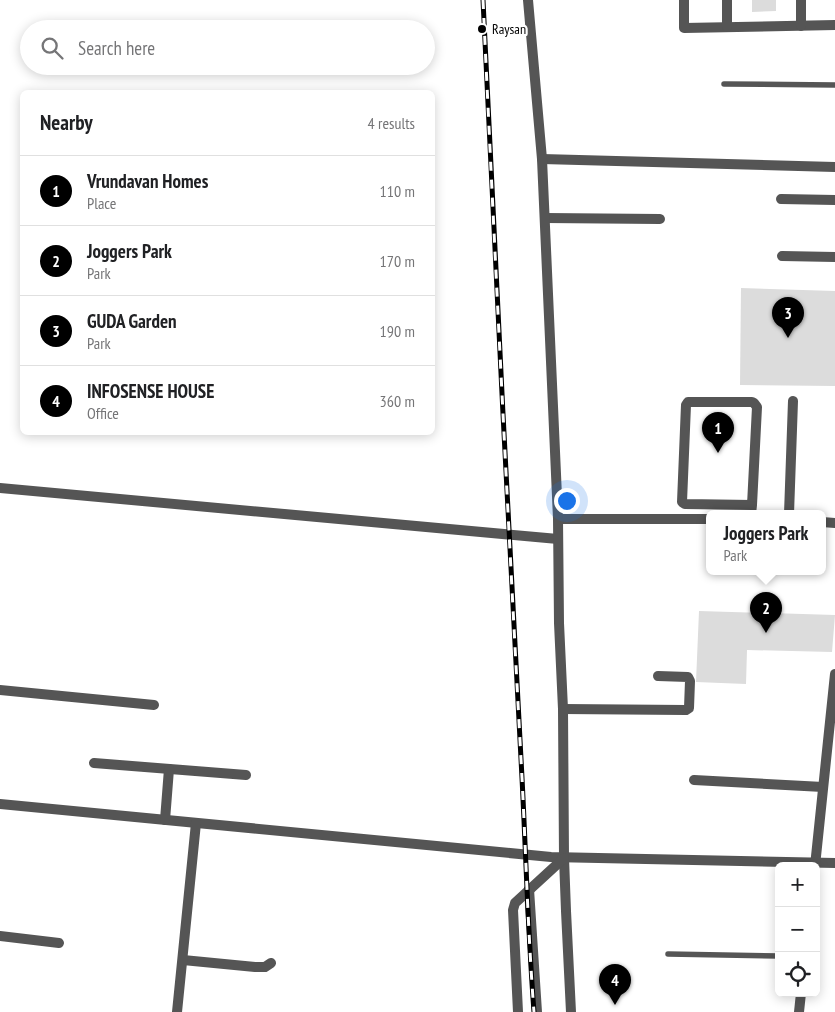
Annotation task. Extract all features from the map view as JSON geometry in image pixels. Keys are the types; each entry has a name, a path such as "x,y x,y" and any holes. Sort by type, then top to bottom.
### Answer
{"street":[{"path":"528,0 542,159 558,519 563,709 564,858 571,1012"},
{"path":"684,0 684,28 835,25"},
{"path":"727,0 727,27"},
{"path":"801,0 801,26"},
{"path":"542,159 835,167"},
{"path":"781,199 835,200"},
{"path":"545,218 660,219"},
{"path":"782,256 835,257"},
{"path":"789,510 793,401"},
{"path":"688,402 752,402 756,404 752,510 685,504 682,502 686,405 688,402"},
{"path":"0,488 558,539"},
{"path":"696,504 696,519"},
{"path":"558,519 706,519"},
{"path":"816,862 835,674"},
{"path":"563,709 686,710 688,708 690,681 688,677 658,676"},
{"path":"0,690 154,705"},
{"path":"94,763 246,775"},
{"path":"165,820 169,769"},
{"path":"694,780 823,787"},
{"path":"0,804 551,858 775,863"},
{"path":"177,1012 196,824"},
{"path":"518,1012 513,910 515,903 564,858"},
{"path":"820,864 835,863"},
{"path":"530,889 537,1012"},
{"path":"0,936 59,943"},
{"path":"183,960 255,967 265,967 271,963"},
{"path":"799,1012 801,997"}],"lane":[{"path":"724,84 835,85"},
{"path":"668,954 775,956"}],"shaded area":[{"path":"752,0 776,0 776,11 752,12"},
{"path":"741,288 835,291 835,386 740,385"},
{"path":"699,611 835,615 832,652 747,650 746,684 696,682"}],"railway":[{"path":"483,0 534,1012"}],"place":[{"name":"Raysan","path":"482,29"},
{"name":"GUDA Garden","path":"788,338"},
{"name":"Vrundavan Homes","path":"718,453"},
{"name":"Joggers Park","path":"766,633"},
{"name":"INFOSENSE HOUSE","path":"615,1005"}]}
